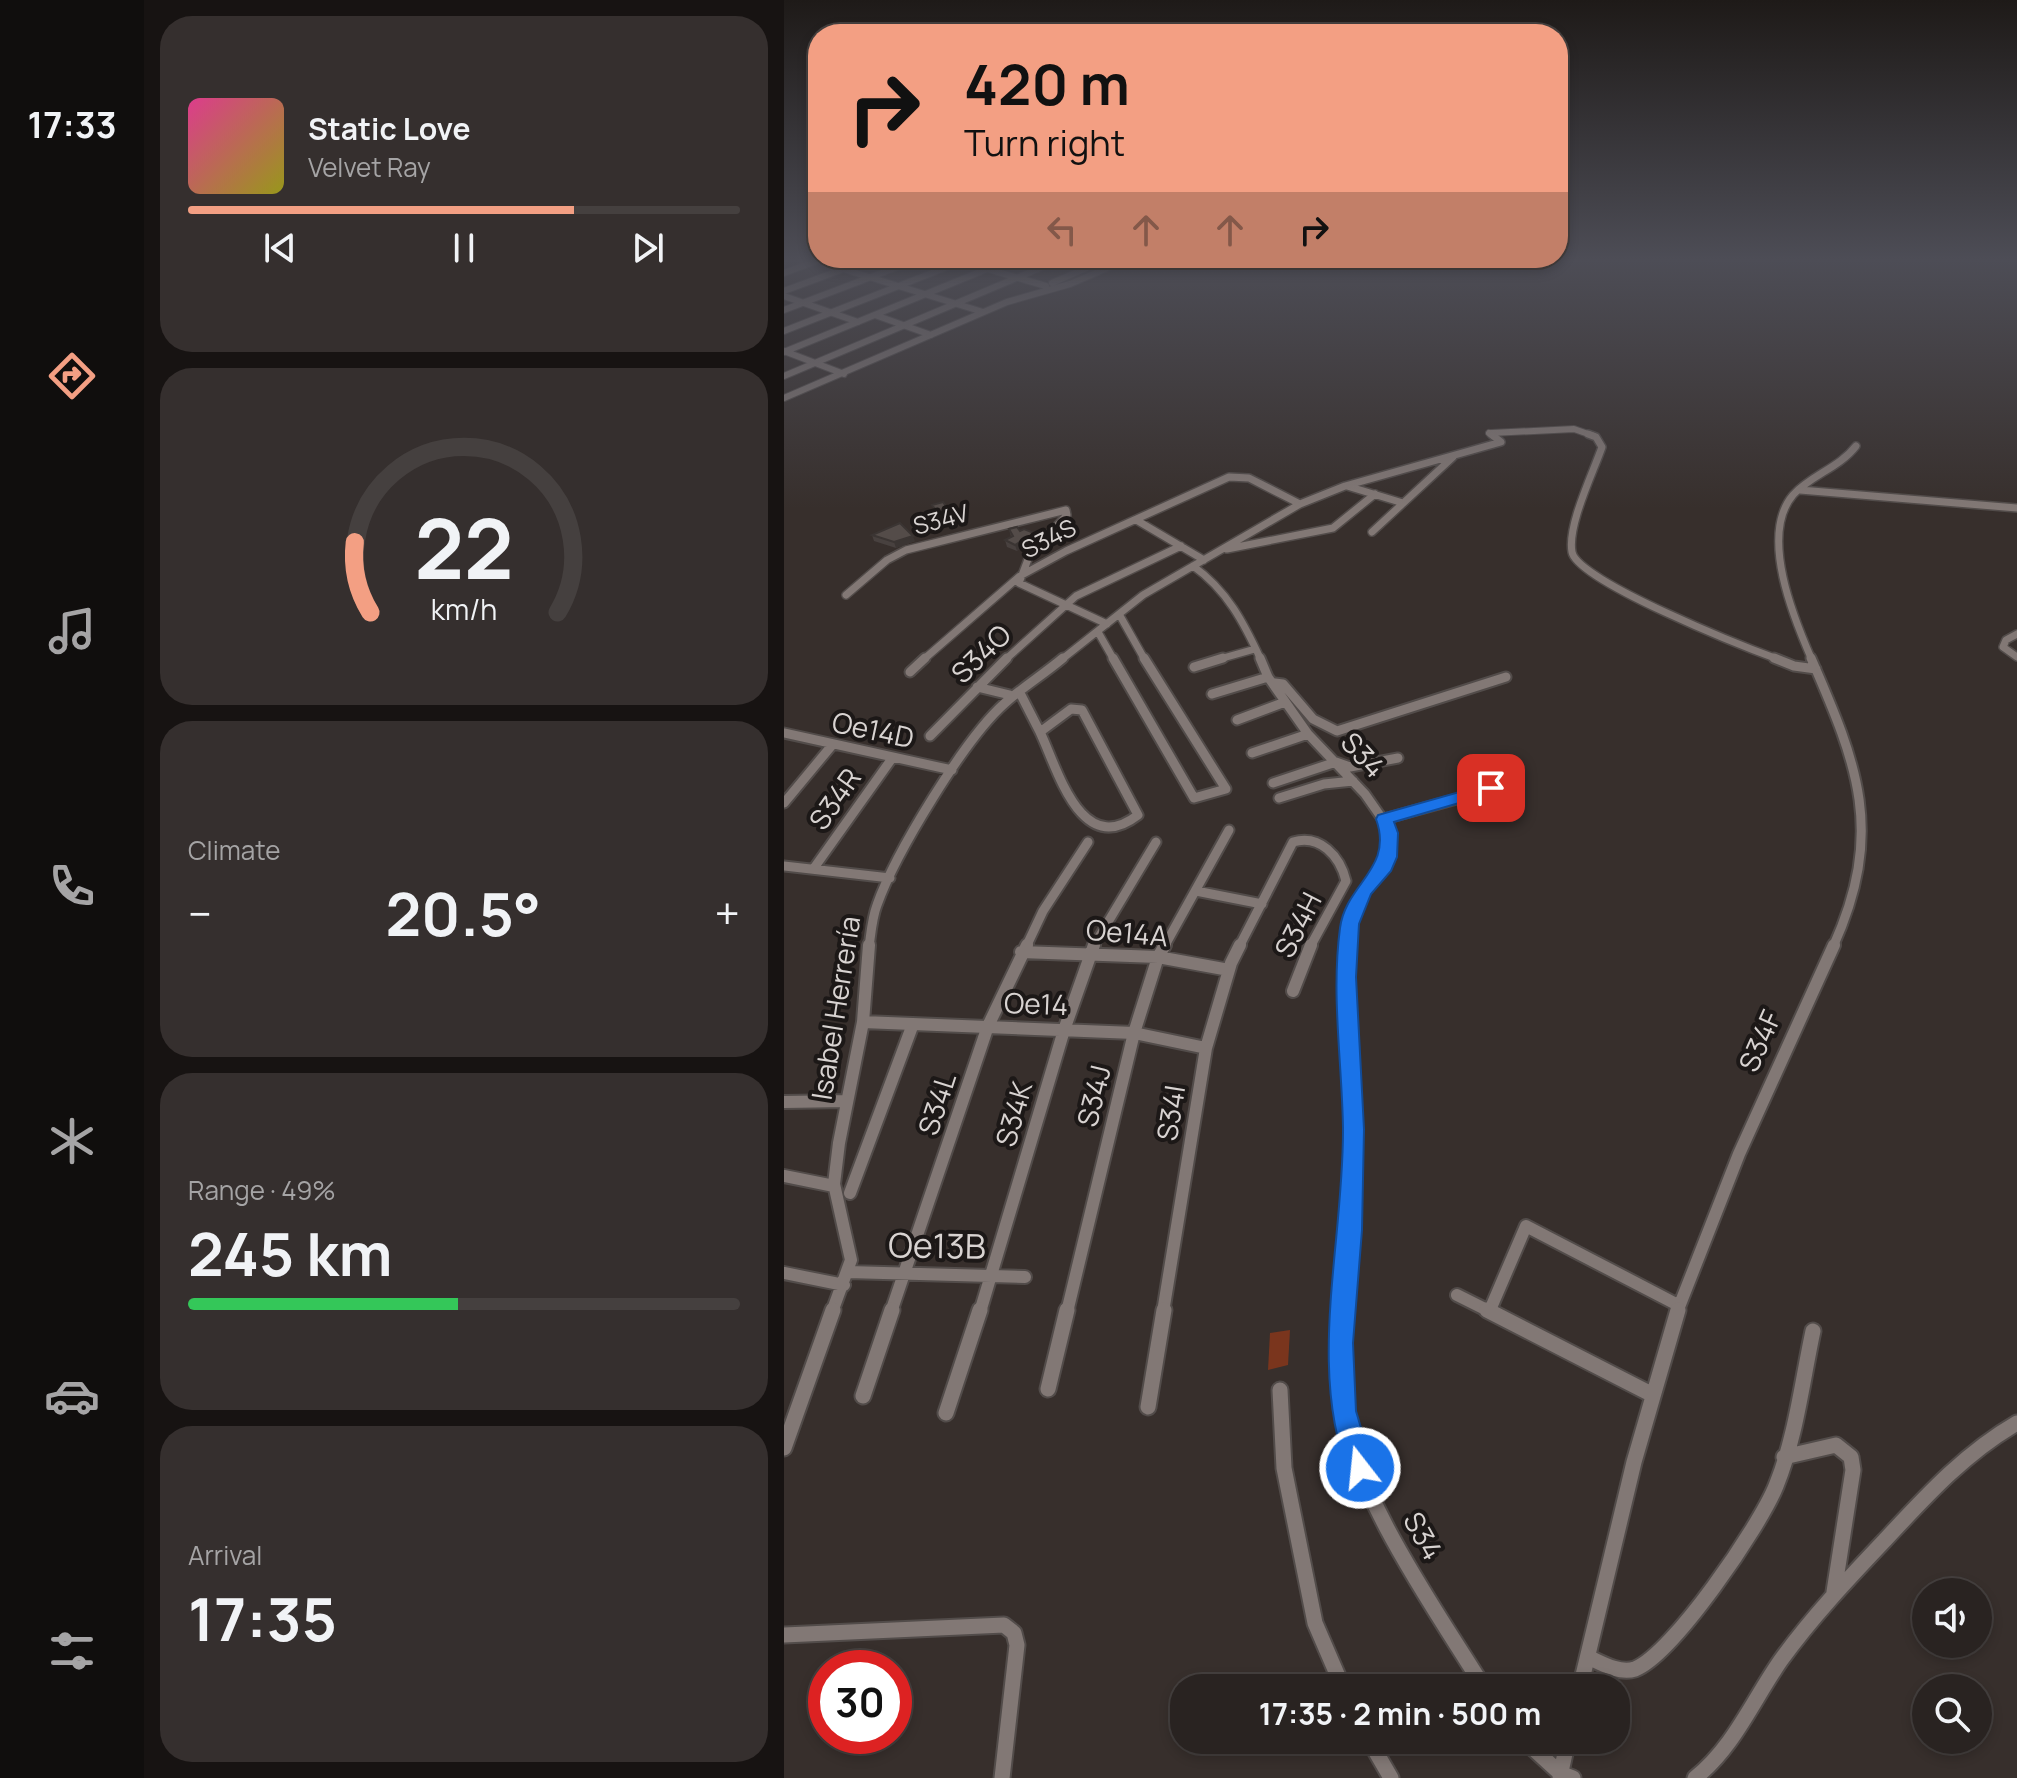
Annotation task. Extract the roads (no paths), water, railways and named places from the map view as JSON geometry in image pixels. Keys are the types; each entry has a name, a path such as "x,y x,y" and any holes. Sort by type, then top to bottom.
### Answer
{"street":[{"path":"784,352 806,343"},
{"path":"784,376 861,343"},
{"path":"784,398 913,343"},
{"path":"784,352 844,374"},
{"name":"Isabel Herrería","path":"784,1448 851,1260 834,1186 846,1101 863,1022 871,926 877,903 975,734 1015,694 1143,595 1300,504 1345,486 1501,442 1489,433 1574,429 1596,437 1602,447 1575,526 1571,550 1575,562 1593,575 1705,632 1794,666 1816,669"},
{"path":"1800,490 1849,458 1856,446"},
{"path":"1372,532 1456,454"},
{"name":"S34S","path":"910,672 1020,576 1066,551 1138,521 1229,477 1249,478 1300,504"},
{"path":"1345,486 1403,503"},
{"path":"1800,490 2017,508"},
{"name":"S34F","path":"1584,1674 1651,1394 1678,1305 1784,1051 1849,909 1857,879 1861,852 1858,778 1780,569 1784,511 1800,490"},
{"path":"1224,549 1250,547 1333,528 1375,494"},
{"name":"S34V","path":"846,595 887,560 906,550 1059,510 1067,511 1067,515 1046,533 1020,576"},
{"name":"S34","path":"1138,521 1181,546 1199,563 1232,605 1285,702 1308,734 1384,819 1390,833 1385,866 1363,892 1353,914 1347,945 1347,1017 1354,1129 1351,1230 1341,1343 1344,1411 1360,1468 1373,1497 1408,1565 1475,1674"},
{"name":"S34O","path":"930,736 977,687 1076,596 1181,546"},
{"path":"1020,576 1019,583 1023,586 1107,624"},
{"path":"1098,632 1194,798 1226,789 1156,681 1119,614"},
{"path":"2017,634 2006,640 2003,647 2017,657"},
{"path":"1194,667 1255,649"},
{"path":"1212,694 1272,680 1283,684 1315,720 1337,731 1506,677"},
{"path":"977,687 1015,694 1039,733 1077,811 1087,821 1114,827 1129,823 1138,815 1082,710 1071,709 1039,733"},
{"path":"1237,720 1285,702"},
{"name":"Oe14D","path":"784,733 952,770"},
{"path":"1252,753 1308,734"},
{"path":"784,803 833,744"},
{"name":"S34R","path":"814,868 893,757"},
{"path":"1273,783 1336,762 1350,767 1398,758"},
{"path":"1279,798 1324,784 1353,781"},
{"path":"1384,819 1486,791 1491,788 1490,781"},
{"name":"S34J","path":"1048,1389 1134,1033 1158,957 1229,830"},
{"name":"S34I","path":"1148,1407 1206,1048 1229,970 1293,842 1308,839 1329,849 1344,871 1346,881"},
{"name":"S34L","path":"863,1396 988,1026 1043,911 1088,842"},
{"name":"S34K","path":"946,1413 992,1275 1090,952 1156,842"},
{"path":"784,866 890,878"},
{"name":"S34H","path":"1293,991 1308,950 1346,881"},
{"path":"1196,891 1262,904"},
{"name":"Oe14A","path":"1021,952 1090,952 1158,957 1229,970"},
{"name":"Oe14","path":"863,1022 1134,1033 1206,1048"},
{"path":"850,1193 913,1024"},
{"path":"784,1102 846,1101"},
{"path":"784,1176 834,1186"},
{"path":"1490,1310 1526,1226 1678,1305"},
{"name":"Oe13B","path":"784,1273 846,1278 906,1273 1025,1277"},
{"path":"1457,1295 1651,1394"},
{"path":"1588,1657 1625,1671 1643,1666 1655,1657 1745,1543 1770,1500 1784,1457 1813,1331"},
{"path":"1280,1390 1284,1468 1315,1623 1337,1674"},
{"path":"1695,1778 1724,1751 1770,1676 1833,1593 1945,1475 1981,1444 2017,1423"},
{"path":"1784,1457 1836,1445 1848,1452 1853,1463 1833,1593"},
{"path":"784,1635 833,1635 944,1626 1004,1625 1011,1628 1016,1634 1017,1645 1002,1778"},
{"path":"1377,1754 1391,1778"},
{"path":"1540,1754 1564,1776"},
{"path":"1564,1776 1566,1754"}]}
